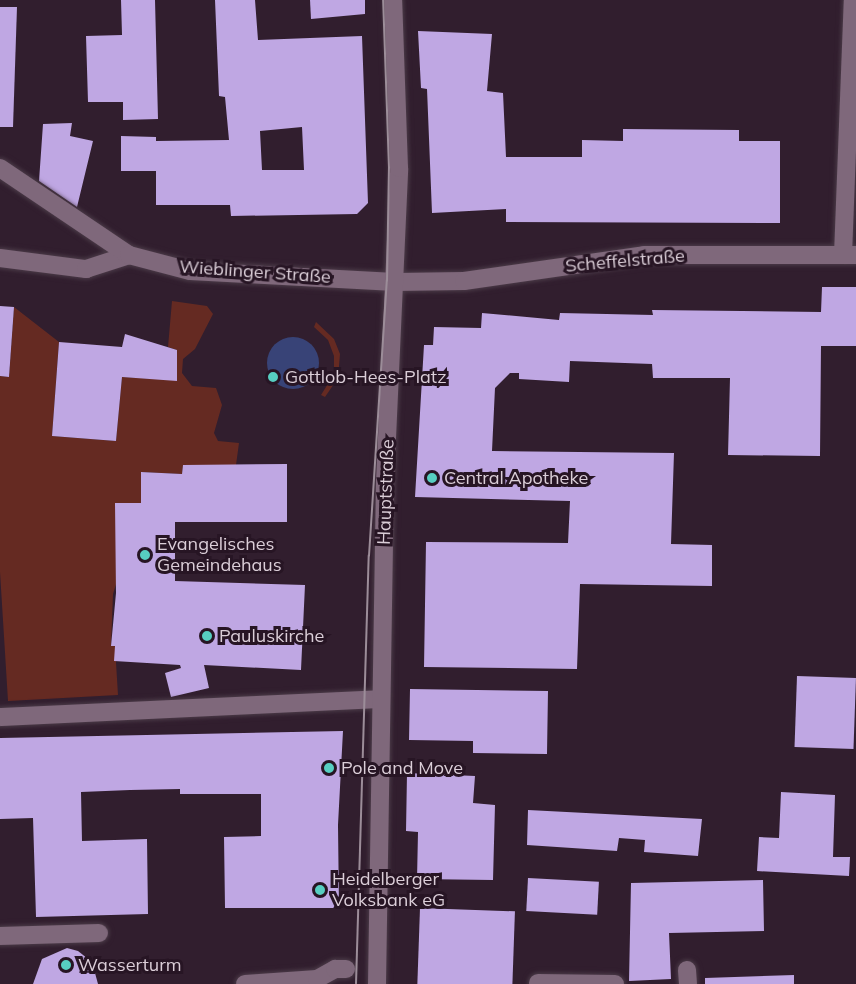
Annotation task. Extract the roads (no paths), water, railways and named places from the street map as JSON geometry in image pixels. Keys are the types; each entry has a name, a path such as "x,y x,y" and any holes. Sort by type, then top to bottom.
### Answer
{"street":[{"name":"Hauptstraße","path":"377,984 381,699 399,168 393,0"},
{"path":"850,255 853,0"},
{"name":"Wieblinger Straße","path":"0,168 129,255 190,271 395,282"},
{"path":"0,258 86,269 129,255"},
{"name":"Scheffelstraße","path":"395,282 464,281 644,255 850,255"},
{"path":"0,717 381,699"},
{"path":"0,936 99,933"},
{"path":"245,984 317,979 334,969 346,969"},
{"path":"538,983 615,984"}],"water":[{"path":"288,337 298,337 312,344 319,363 312,382 298,389 288,389 278,385 271,378 267,368 267,358 271,348 278,341"}],"tram line":[{"path":"356,984 369,556 387,281 389,168 383,0"}],"place":[{"name":"Gottlob-Hees-Platz","path":"273,377"},
{"name":"Central Apotheke","path":"432,478"},
{"name":"Evangelisches Gemeindehaus","path":"145,555"},
{"name":"Pauluskirche","path":"207,636"},
{"name":"Pole and Move","path":"329,768"},
{"name":"Heidelberger Volksbank eG","path":"320,890"},
{"name":"Wasserturm","path":"66,965"}]}
